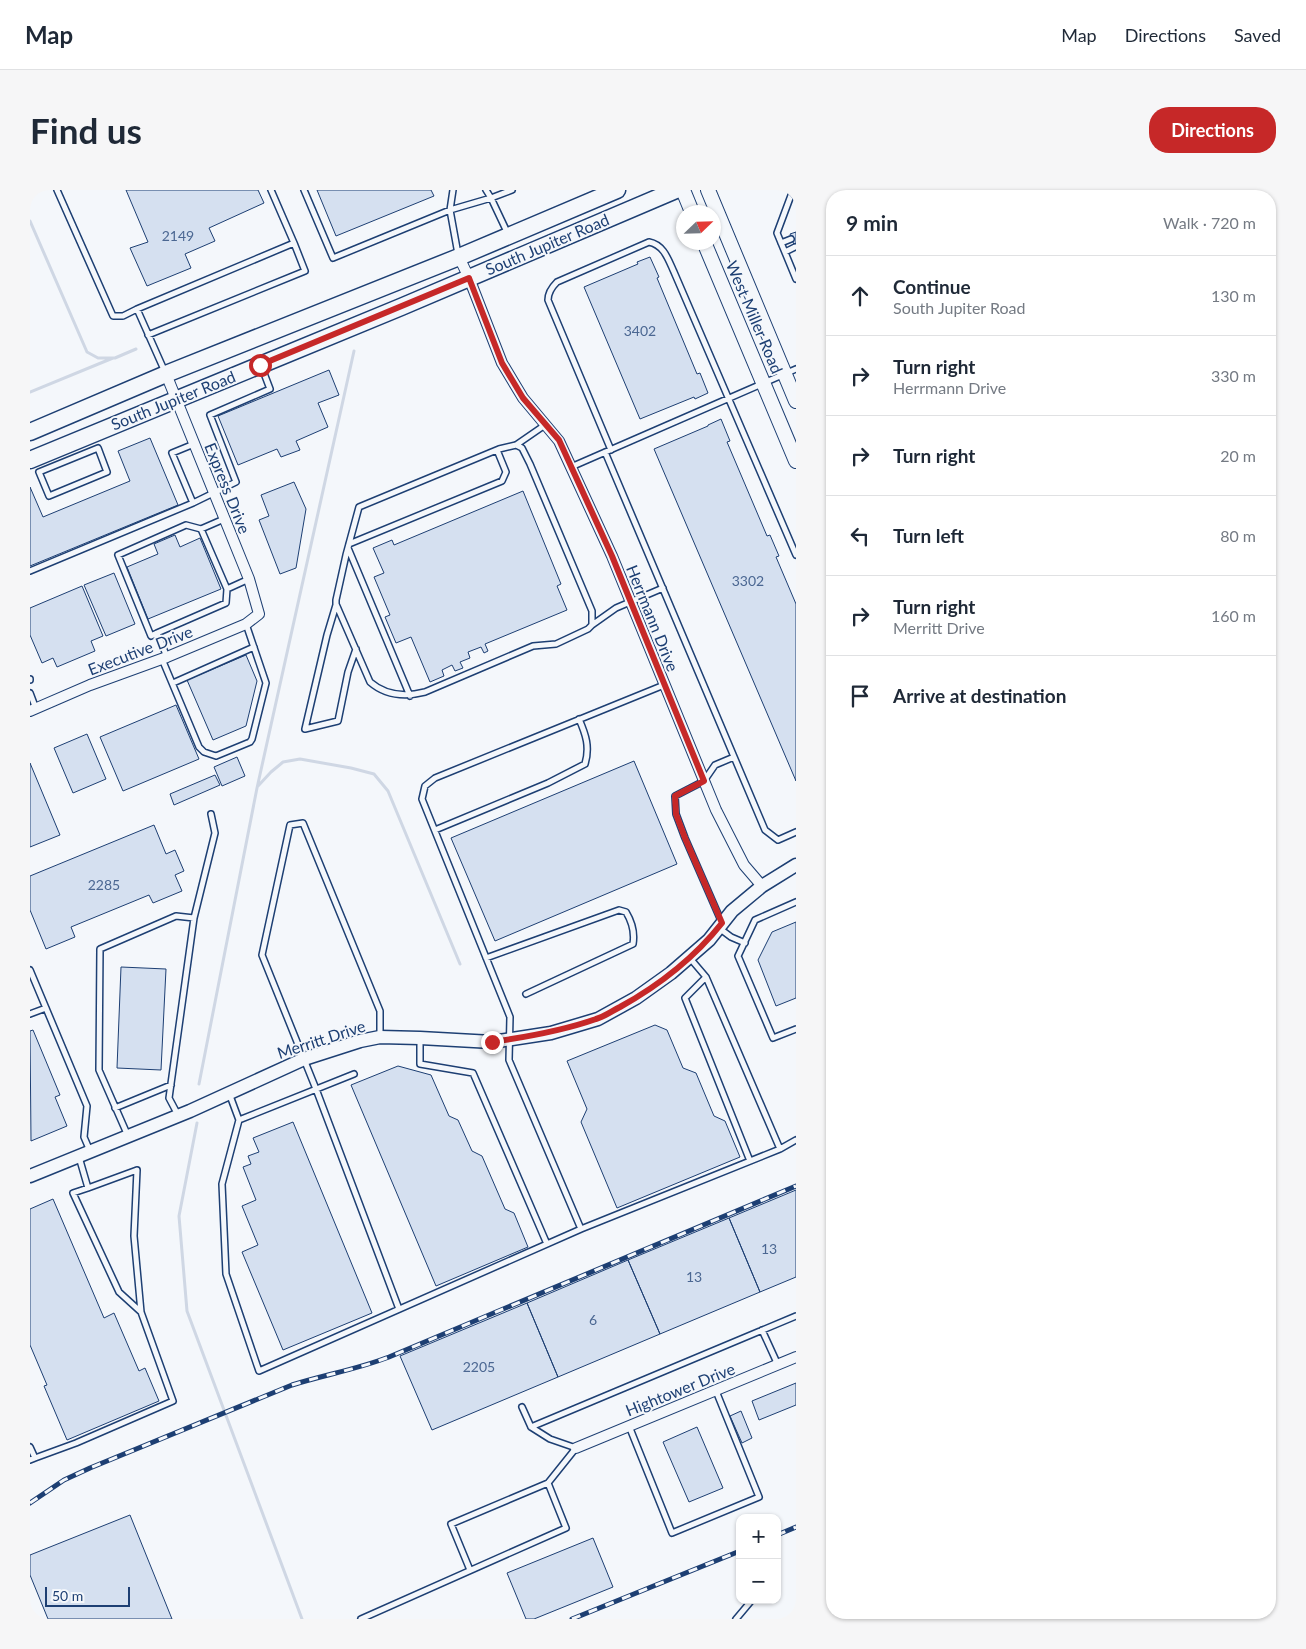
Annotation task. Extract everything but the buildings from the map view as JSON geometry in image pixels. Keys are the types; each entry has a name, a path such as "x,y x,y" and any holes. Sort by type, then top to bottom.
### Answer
{"main road":[{"name":"South Jupiter Road","path":"30,432 166,374 459,257 617,190"},
{"name":"South Jupiter Road","path":"30,460 70,452 176,399 676,190"},
{"path":"683,190 689,205"},
{"name":"West Miller Road","path":"708,190 790,372 796,401"},
{"name":"West Miller Road","path":"707,250 796,460"}],"street":[{"name":"Herrmann Drive","path":"459,257 502,363 523,398 559,440 612,556 716,810 744,865 762,886"},
{"name":"Express Drive","path":"166,374 249,579 259,614"},
{"name":"Executive Drive","path":"33,710 90,685 165,658 246,624 259,614"},
{"name":"Merritt Drive","path":"30,1176 178,1116 304,1059 360,1042 380,1037 492,1042 551,1033 598,1019 636,998 671,974 709,940 732,911 762,886 796,865"},
{"name":"Hightower Drive","path":"576,1448 796,1358"}],"lane":[{"path":"57,190 113,316 123,316 294,244"},
{"path":"148,336 305,271 271,190"},
{"path":"304,190 333,258 450,210 512,190"},
{"path":"453,190 450,210 459,257"},
{"path":"486,190 509,235"},
{"path":"793,190 777,233 796,278"},
{"path":"781,243 792,239"},
{"path":"611,450 548,300 548,295 557,282 636,247 649,242 657,243 663,249 796,555"},
{"path":"785,252 795,247"},
{"path":"790,264 796,262"},
{"path":"137,309 166,374"},
{"path":"30,570 193,503 236,482 210,415 270,389 260,365"},
{"path":"571,467 790,372"},
{"path":"356,649 348,672 338,721 305,729 359,507 497,450 516,445 546,425"},
{"path":"193,503 172,453 194,444"},
{"path":"516,445 522,448 530,464 592,611 592,625"},
{"path":"98,448 107,472 49,496 39,472 70,452 98,448"},
{"path":"348,546 502,481 506,472 497,450"},
{"path":"605,452 765,830 778,840 796,832"},
{"path":"201,529 227,589 226,603 151,636 118,555 186,525 201,529 224,519"},
{"path":"348,546 410,696"},
{"path":"227,589 249,579"},
{"path":"336,604 370,682 378,689 397,695 410,696 424,692 533,646 556,644 580,634 616,608 663,588"},
{"path":"157,633 173,684 200,747 204,752 216,756 250,742 266,683 246,624"},
{"path":"173,684 254,647"},
{"path":"581,1229 509,1060 510,1017 422,799 425,786 435,778 664,685"},
{"path":"30,693 33,710"},
{"path":"435,830 548,783 586,764 589,752 585,733 579,719"},
{"path":"734,757 715,765 704,781 675,796 676,814 721,926 731,937 744,943"},
{"path":"178,1116 169,1098 194,918 215,833 211,814"},
{"path":"380,1037 380,1011 303,823 290,825 262,955 316,1089 399,1309"},
{"path":"796,902 755,920 738,956 773,1038 796,1030"},
{"path":"486,958 618,910 626,912 631,920 635,935 632,944 526,994"},
{"path":"129,1136 98,1070 100,949 176,916 194,918"},
{"path":"689,957 706,977 780,1149"},
{"path":"30,970 87,1106 84,1137 88,1188"},
{"path":"706,977 686,998 750,1161"},
{"path":"30,1014 46,1008"},
{"path":"420,1038 420,1064 473,1073 547,1244"},
{"path":"239,1120 354,1074"},
{"path":"115,1108 171,1085"},
{"path":"229,1092 239,1120 222,1184 226,1274 259,1371 581,1229 780,1149 796,1140"},
{"path":"30,1447 32,1459 76,1443 173,1400 141,1312 134,1236 137,1170 73,1194 119,1292 141,1312"},
{"path":"531,1427 796,1316"},
{"path":"762,1330 778,1365"},
{"path":"629,1426 672,1533 759,1497 716,1391"},
{"path":"470,1570 452,1524 548,1483 576,1448 550,1439 531,1427 522,1407"},
{"path":"361,1619 566,1528 548,1483"},
{"path":"736,1619 749,1604"}],"waterway":[{"path":"30,221 87,352 98,358 115,358 136,349"},
{"path":"199,1084 257,788 354,351"},
{"path":"30,392 113,358"},
{"path":"258,786 283,762 300,759 374,774 388,791 460,964"},
{"path":"197,1123 179,1216 187,1311 302,1619"}],"railway":[{"path":"30,1503 64,1480 90,1468 292,1385 389,1357 796,1186"},
{"path":"781,1533 796,1527"},
{"path":"572,1619 736,1553"}],"route":[{"path":"260,365 469,278 502,363 523,398 559,440 612,556 704,781 675,796 676,814 722,923 709,940 671,974 636,998 598,1019 551,1033 492,1042"}]}
